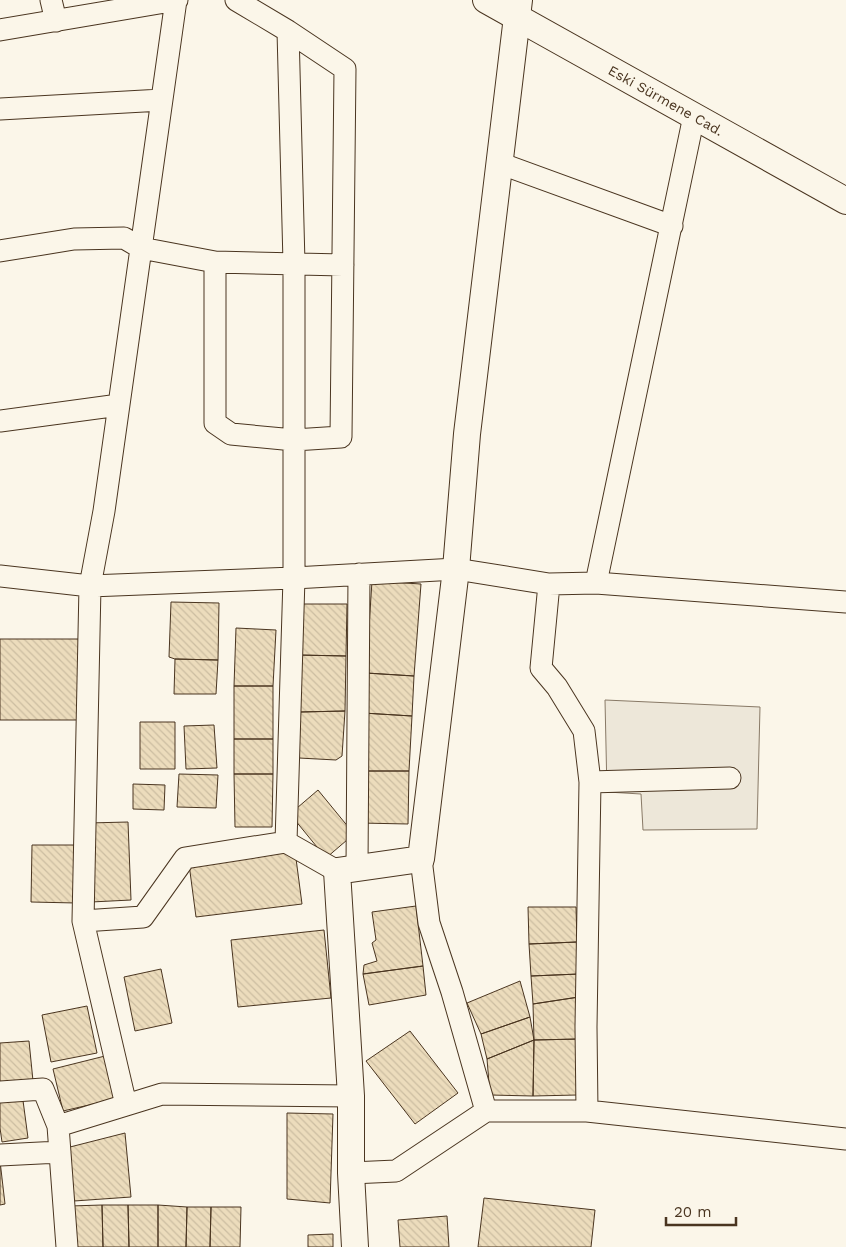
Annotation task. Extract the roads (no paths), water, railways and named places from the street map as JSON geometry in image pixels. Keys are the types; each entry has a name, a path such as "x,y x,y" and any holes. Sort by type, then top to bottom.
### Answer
{"street":[{"path":"51,0 56,21"},
{"path":"0,30 176,0 104,511 90,586 83,921 126,1105"},
{"path":"215,262 214,423 231,434 294,440 341,437 345,69 288,31 236,0"},
{"name":"Eski Sürmene Cad.","path":"486,0 518,9 694,116 846,201"},
{"path":"486,1112 452,992 429,923 421,859 456,569 467,434 518,9"},
{"path":"286,842 294,578 294,263 288,31"},
{"path":"0,109 162,100"},
{"path":"596,583 694,116"},
{"path":"499,163 672,226"},
{"path":"0,251 74,238 124,238 141,248 215,262 343,265"},
{"path":"0,421 119,406"},
{"path":"0,576 90,586 456,569 549,584 596,583 846,602"},
{"path":"355,1247 351,1173 347,869 359,574"},
{"path":"549,584 541,668 558,687 584,731 590,782 586,1028 587,1112"},
{"path":"590,782 730,778"},
{"path":"83,921 143,917 185,858 286,842 347,869 421,859"},
{"path":"0,1092 43,1089 58,1126 67,1247"},
{"path":"58,1126 162,1094 351,1096"},
{"path":"351,1173 396,1171 486,1112 587,1112 846,1139"},
{"path":"0,1155 60,1152"}]}
